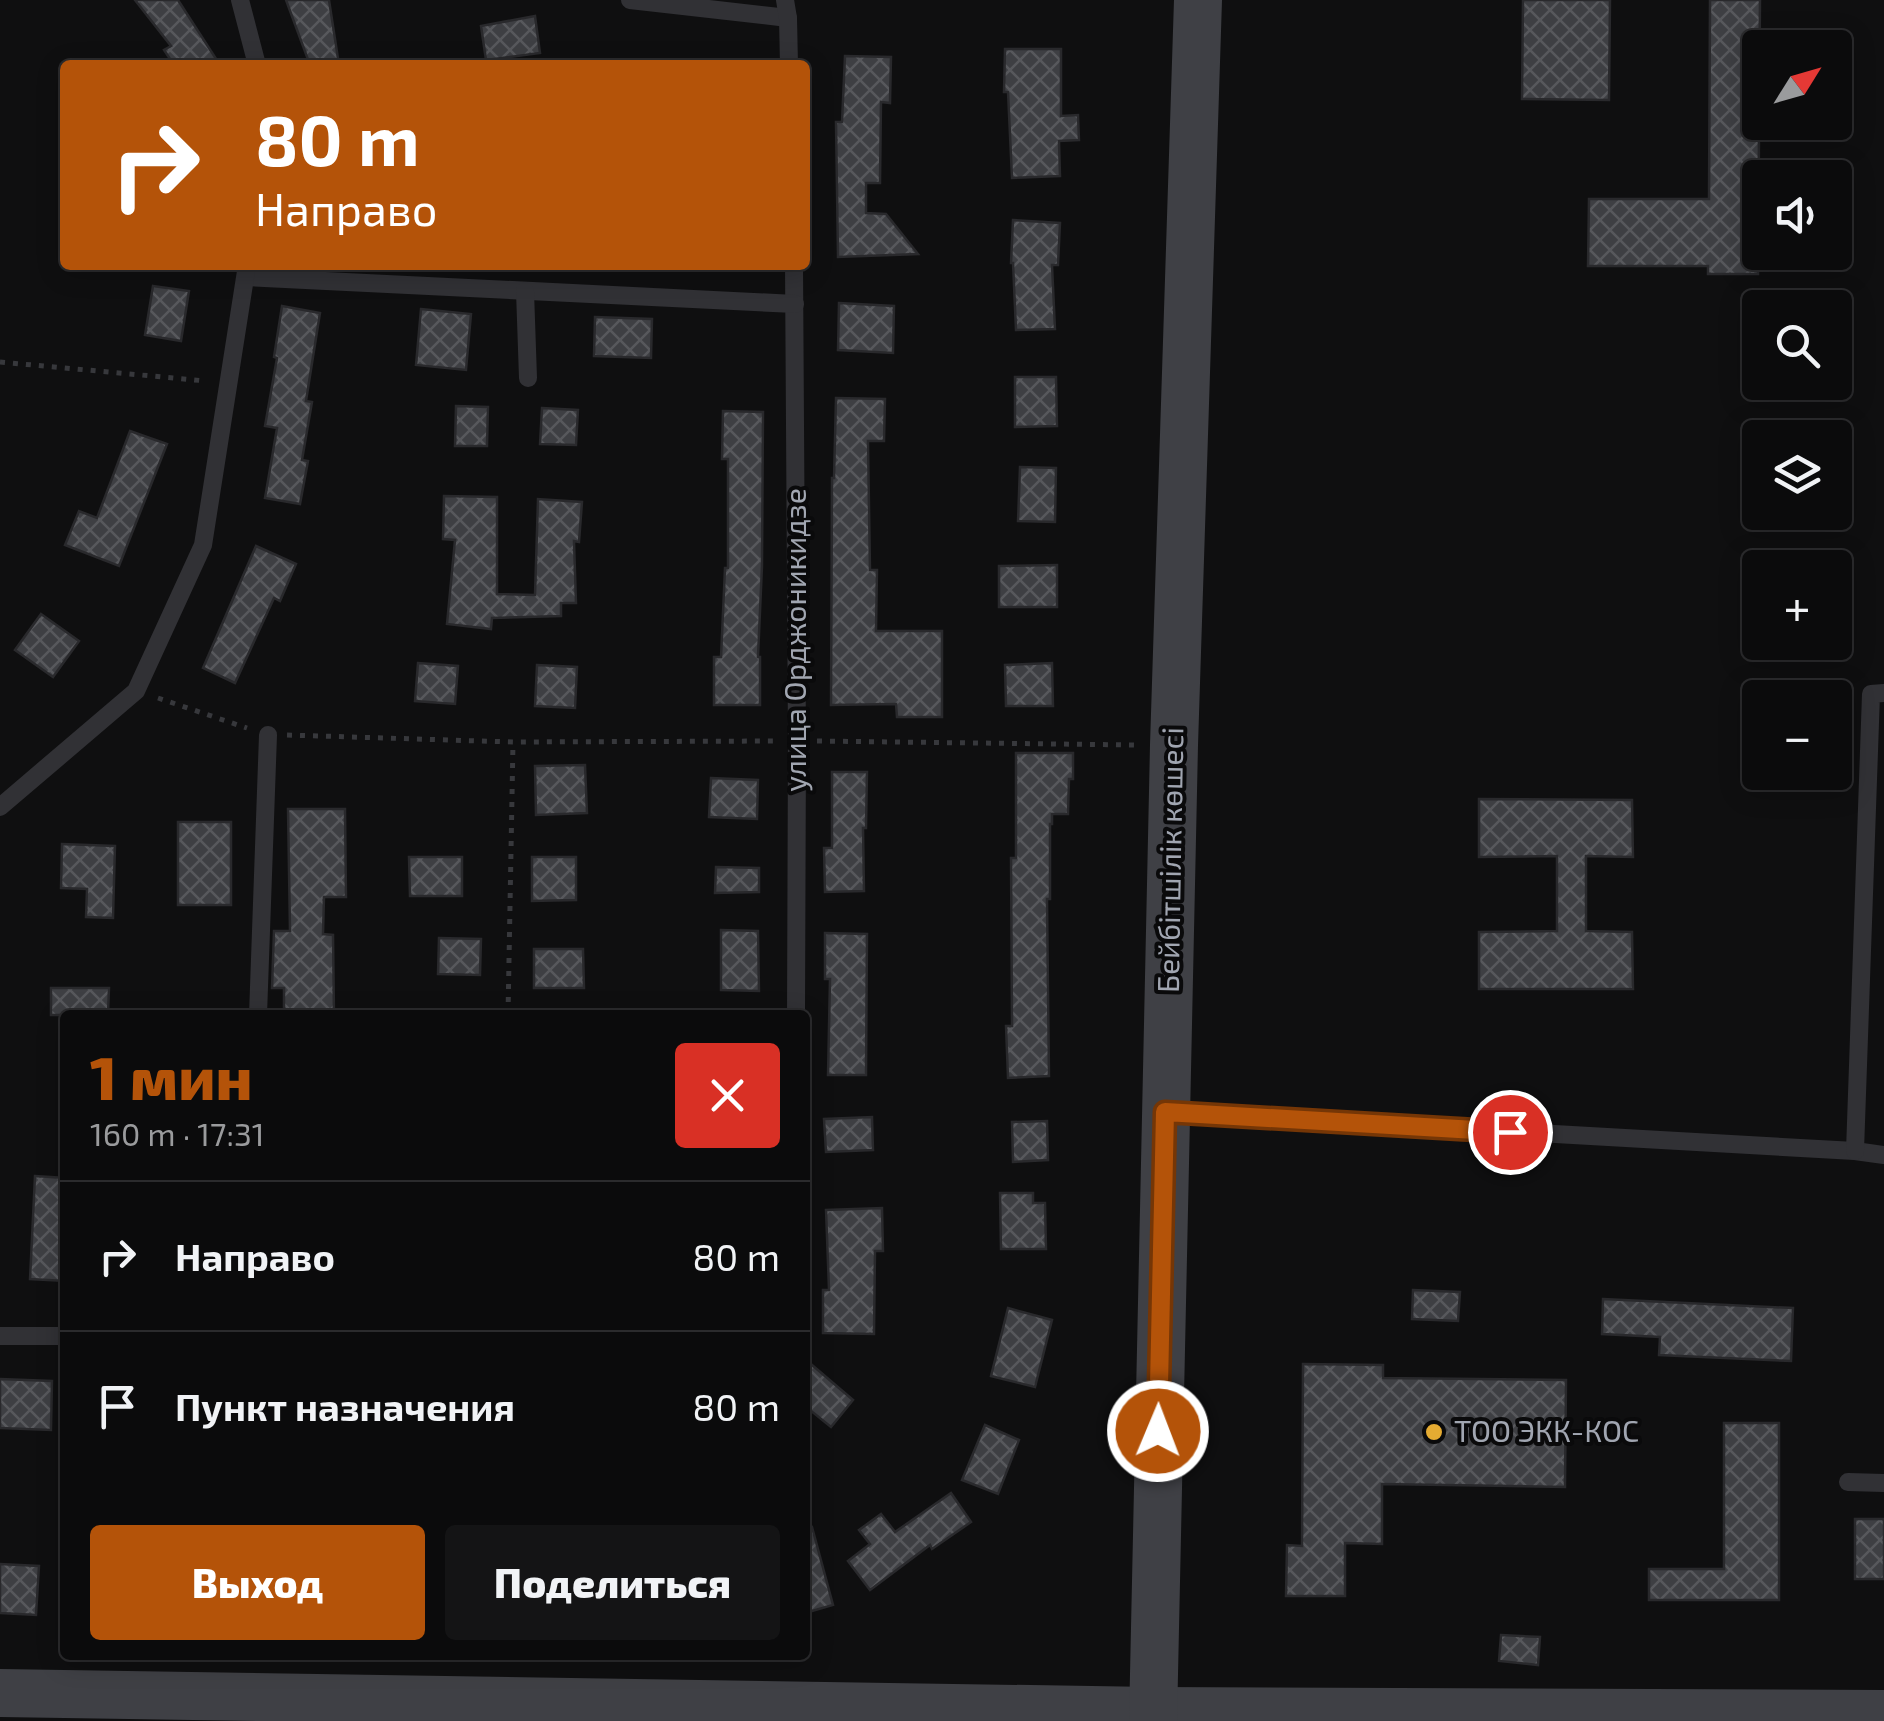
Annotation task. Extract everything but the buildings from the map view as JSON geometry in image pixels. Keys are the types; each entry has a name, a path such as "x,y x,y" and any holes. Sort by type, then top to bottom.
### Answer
{"street":[{"name":"Бейбітшілік көшесі","path":"1153,1716 1174,746 1198,0"},
{"path":"0,1693 1153,1716 1884,1714"}],"lane":[{"path":"240,0 255,60"},
{"path":"630,0 787,9 789,60"},
{"name":"улица Орджоникидзе","path":"794,270 796,1010"},
{"path":"0,807 136,691 202,546 247,271 526,291 795,304"},
{"path":"526,291 528,378"},
{"path":"1855,1151 1871,694 1884,693"},
{"path":"258,1010 268,735"},
{"path":"1165,1112 1884,1155"},
{"path":"0,1336 60,1336"},
{"path":"1848,1482 1884,1483"}],"path":[{"path":"0,362 229,384"},
{"path":"136,691 268,735 513,742 1174,746"},
{"path":"508,1010 513,742"}],"place":[{"name":"ТОО ЭКК-КОС","path":"1434,1432"}],"route":[{"path":"1158,1431 1165,1112 1510,1132"}]}
